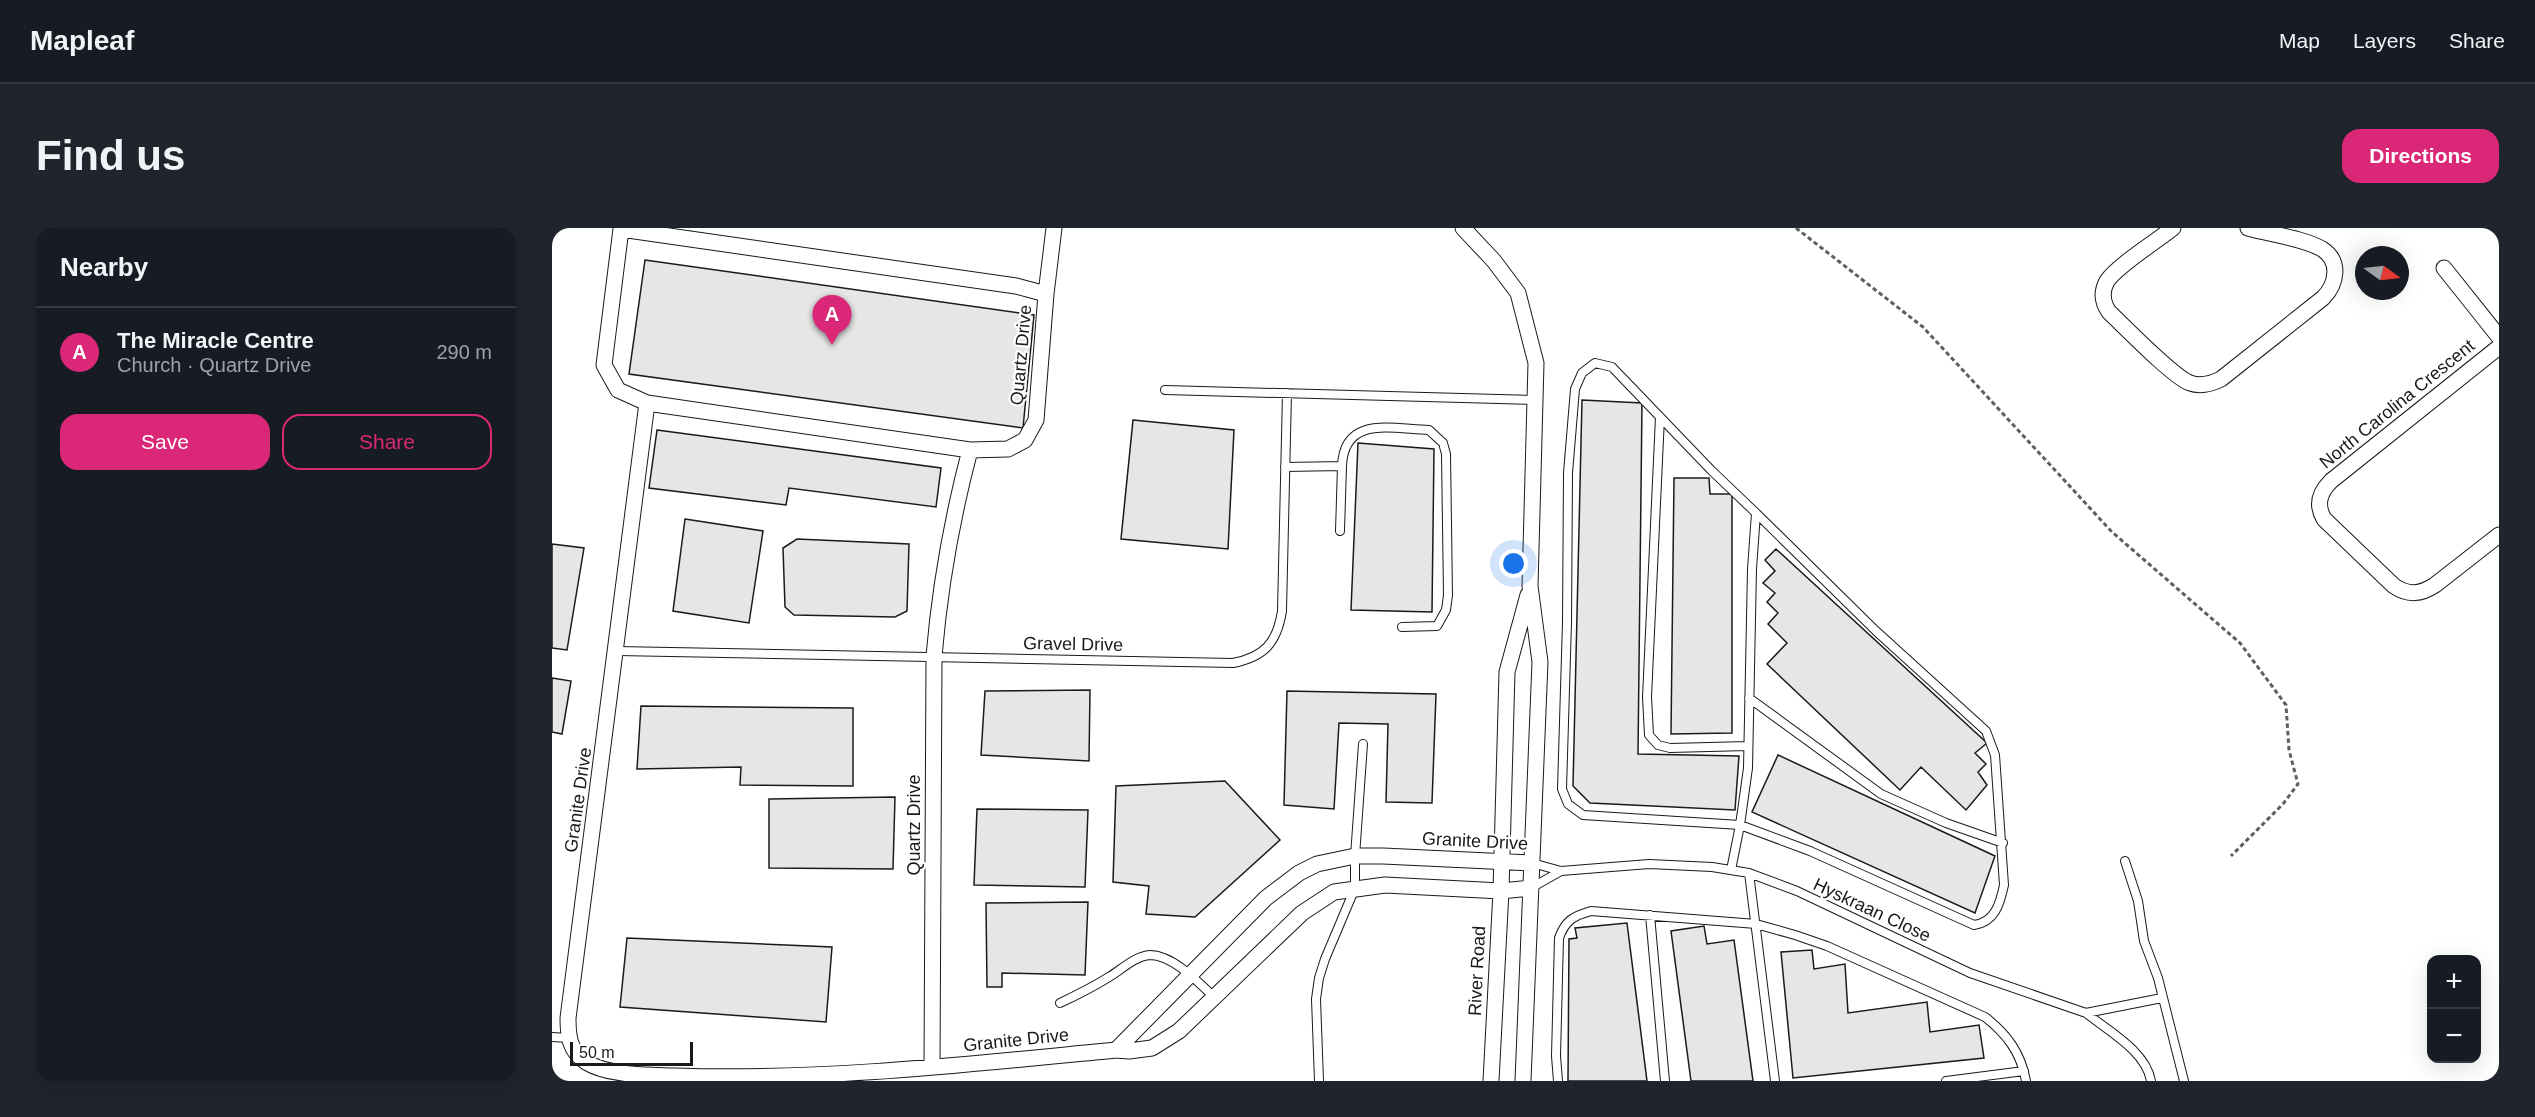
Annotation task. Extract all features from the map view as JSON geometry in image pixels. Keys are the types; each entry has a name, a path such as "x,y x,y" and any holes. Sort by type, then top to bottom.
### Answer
{"street":[{"name":"Quartz Drive","path":"647,403 618,390 604,365 621,228 1016,286 1046,294 1036,420 1025,440 1008,449 970,450 957,498 939,596 934,656 932,1067"},
{"path":"1046,294 1054,228"},
{"path":"1463,228 1494,261 1518,293 1536,363 1530,586 1540,662 1523,1081"},
{"path":"2173,228 2112,276 2105,287 2103,300 2109,312 2181,379 2197,385 2207,385 2221,379 2323,298 2335,282 2334,266 2323,249 2248,228"},
{"path":"2444,268 2499,337"},
{"name":"North Carolina Crescent","path":"2499,348 2331,481 2325,487 2319,500 2324,519 2394,586 2405,592 2425,591 2435,585 2499,535"},
{"path":"647,403 970,450"},
{"name":"Granite Drive","path":"647,403 617,651 568,1018 568,1038 576,1053 586,1062 633,1077 778,1079 1116,1050 1129,1052 1152,1048 1179,1031 1310,907 1334,892 1385,885 1501,891 1532,888"},
{"name":"River Road","path":"1491,1081 1501,891 1500,862 1508,672 1530,586"},
{"name":"Granite Drive","path":"1116,1050 1266,898 1299,873 1317,864 1355,856 1532,862"}],"lane":[{"path":"1595,363 1612,367 1756,513 1876,631 1986,731 1995,755 2003,843 2004,885 2001,900 1991,918 1983,923 1974,925 1810,851 1740,825 1583,815 1568,804 1562,789 1568,474 1575,389 1582,373 1595,363"},
{"path":"1165,390 1534,400"},
{"name":"Gravel Drive","path":"617,651 1233,663 1252,659 1271,641 1280,621 1287,393"},
{"path":"1660,417 1647,697 1649,735 1658,745 1670,748 1748,746"},
{"path":"1340,531 1342,454 1347,442 1356,432 1367,428 1429,430 1443,443 1447,477 1448,595 1446,610 1437,626 1402,627"},
{"path":"1286,467 1342,466"},
{"path":"1731,870 1740,825 1748,746 1756,513"},
{"path":"1749,698 1881,795 1946,823 2003,843"},
{"path":"1319,1081 1316,999 1325,959 1355,888 1363,744"},
{"path":"2125,861 2138,901 2144,941 2158,978 2184,1081"},
{"name":"Granite Drive","path":"1532,862 1561,871"},
{"name":"Hyskraan Close","path":"1561,871 1649,864 1749,873 1797,891 1970,973 2086,1013"},
{"name":"Granite Drive","path":"1532,888 1561,871"},
{"path":"1749,873 1775,1081"},
{"path":"1558,1081 1556,1056 1559,938 1564,925 1573,916 1591,911 1756,924 1827,946 1984,1017 2002,1031 2014,1046 2026,1081"},
{"path":"1650,915 1665,1081"},
{"path":"1060,1003 1148,955 1177,966 1215,998"},
{"path":"2086,1013 2162,998"},
{"path":"2086,1013 2139,1057 2148,1068 2151,1081"},
{"path":"552,1037 568,1038"},
{"path":"1946,1081 2024,1071"}],"path":[{"path":"1796,228 1923,327 2112,532 2240,643 2286,705 2289,750 2298,784 2283,804 2231,856"}],"building":[{"path":"645,260 1034,315 1023,428 629,374"},
{"path":"1582,400 1642,403 1638,754 1739,756 1735,810 1590,803 1573,786"},
{"path":"1133,420 1234,430 1228,549 1121,539"},
{"path":"657,430 941,468 936,507 789,488 786,505 649,488"},
{"path":"1358,443 1434,449 1432,612 1351,610"},
{"path":"1674,478 1709,478 1710,494 1732,494 1732,733 1671,734"},
{"path":"685,519 763,531 749,623 673,611"},
{"path":"797,539 909,544 907,611 895,617 794,615 785,607 783,548"},
{"path":"552,544 584,548 567,650 552,648"},
{"path":"1776,549 1987,743 1975,753 1986,764 1978,772 1987,785 1966,810 1921,767 1900,790 1767,664 1787,643 1768,624 1778,613 1767,602 1775,593 1763,583 1775,571 1765,560"},
{"path":"552,678 571,681 562,734 552,732"},
{"path":"1090,690 1089,761 981,755 985,691"},
{"path":"1287,691 1436,694 1432,803 1386,802 1388,724 1339,723 1334,809 1284,805"},
{"path":"641,706 853,708 853,786 740,785 741,767 637,769"},
{"path":"1778,755 1995,856 1975,913 1752,812"},
{"path":"1225,781 1280,840 1195,917 1146,914 1149,886 1113,882 1116,786"},
{"path":"895,797 893,869 769,868 769,799"},
{"path":"977,809 1088,810 1085,887 974,885"},
{"path":"1088,902 1085,975 1002,973 1002,987 987,987 986,903"},
{"path":"1627,923 1647,1081 1568,1081 1569,939 1577,938 1575,928"},
{"path":"1704,926 1707,944 1734,940 1753,1081 1691,1081 1671,931"},
{"path":"627,938 832,947 826,1022 620,1007"},
{"path":"1812,950 1814,969 1845,964 1848,1013 1927,1002 1930,1032 1979,1025 1984,1058 1793,1078 1781,952"}],"place":[{"name":"The Miracle Centre","path":"832,345"}]}
